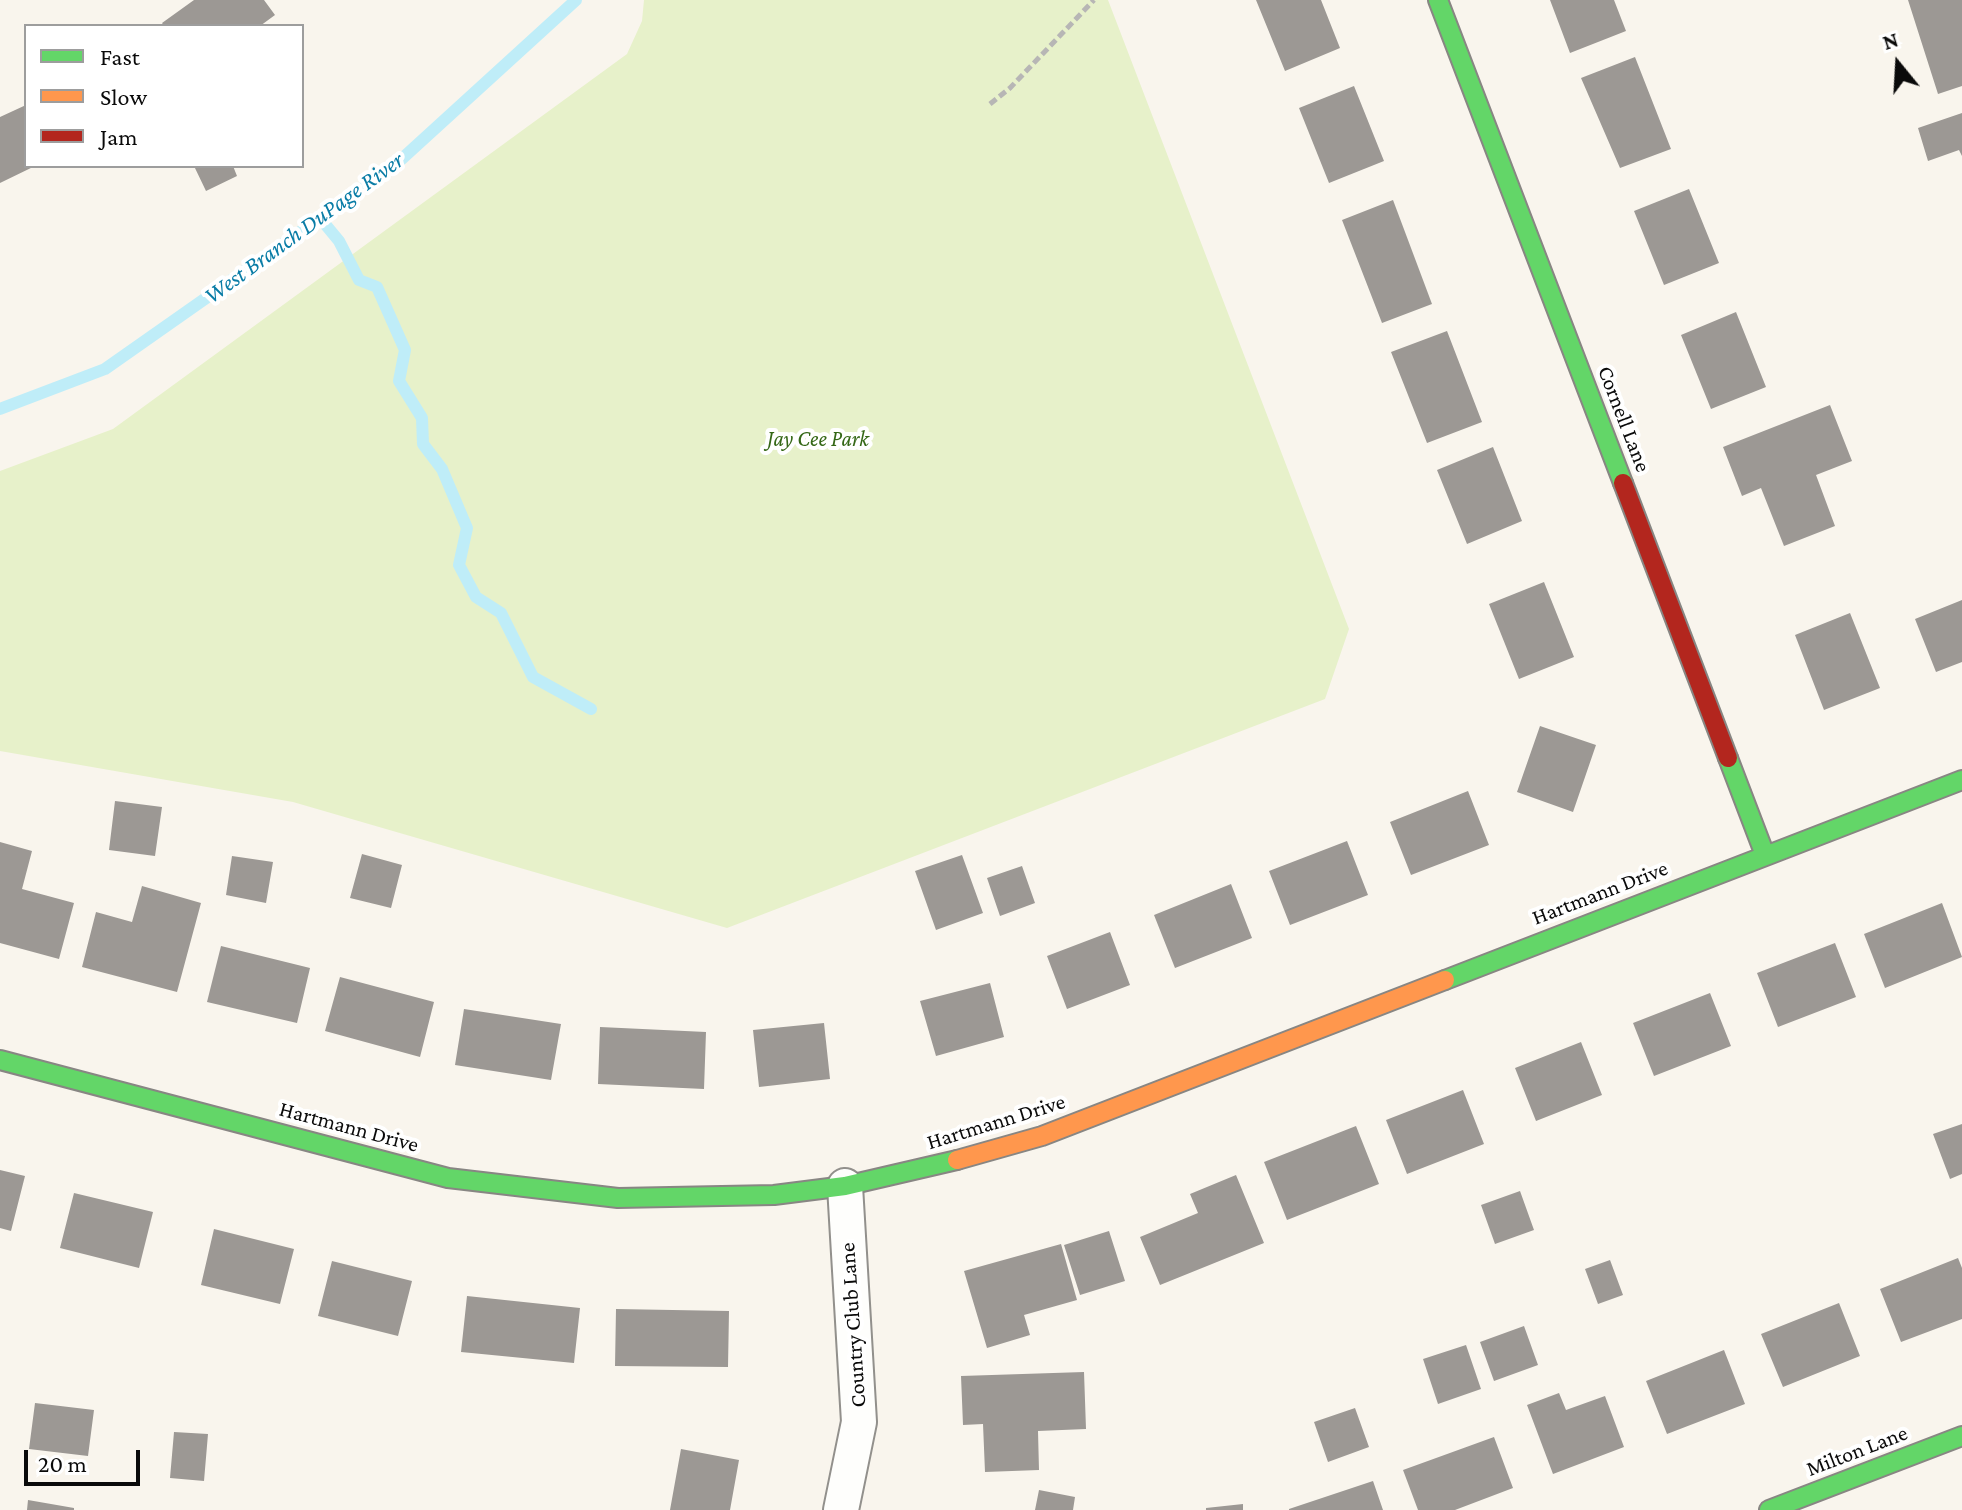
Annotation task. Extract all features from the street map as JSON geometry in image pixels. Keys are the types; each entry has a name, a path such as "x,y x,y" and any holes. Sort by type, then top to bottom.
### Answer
{"street":[{"name":"Cornell Lane","path":"1438,0 1765,855"},
{"name":"Hartmann Drive","path":"0,1060 448,1178 618,1198 774,1195 845,1186 973,1157 1042,1136 1962,780"},
{"name":"Country Club Lane","path":"841,1510 859,1422 845,1186"},
{"name":"Milton Lane","path":"1769,1510 1962,1436"}],"path":[{"path":"990,104 1010,88 1094,0"}],"green space":[{"name":"Jay Cee Park","path":"644,0 1108,0 1349,629 1325,699 727,928 293,802 0,751 0,471 113,429 627,54 642,21"}],"building":[{"path":"194,0 264,0 275,15 263,24 162,23"},
{"path":"1256,0 1321,0 1340,48 1285,71"},
{"path":"1550,0 1614,0 1626,31 1570,53"},
{"path":"1908,0 1962,0 1962,86 1938,94"},
{"path":"1635,57 1671,149 1620,168 1581,78"},
{"path":"1354,86 1384,161 1329,183 1299,108"},
{"path":"24,106 24,168 31,168 0,183 0,117"},
{"path":"1962,113 1962,156 1959,150 1928,161 1918,128"},
{"path":"195,168 234,168 237,176 206,191"},
{"path":"1689,189 1719,263 1664,285 1634,211"},
{"path":"1393,200 1432,304 1382,323 1342,220"},
{"path":"1736,312 1766,387 1711,409 1681,335"},
{"path":"1447,331 1482,422 1427,443 1391,352"},
{"path":"1830,405 1852,461 1816,475 1835,526 1784,546 1761,488 1742,496 1723,447"},
{"path":"1493,447 1522,521 1467,544 1437,470"},
{"path":"1544,582 1574,657 1519,679 1489,604"},
{"path":"1962,600 1962,662 1936,672 1915,619"},
{"path":"1850,613 1880,688 1824,710 1795,635"},
{"path":"1540,726 1596,745 1573,812 1517,792"},
{"path":"1468,791 1489,845 1411,875 1390,822"},
{"path":"115,801 162,807 155,856 109,850"},
{"path":"1347,841 1368,895 1290,925 1269,871"},
{"path":"0,842 32,851 22,889 74,903 59,959 0,943"},
{"path":"362,854 402,865 391,908 350,898"},
{"path":"962,855 983,913 936,930 915,871"},
{"path":"232,856 273,862 266,903 226,895"},
{"path":"1022,866 1035,903 1000,916 987,878"},
{"path":"1231,884 1252,938 1175,968 1154,915"},
{"path":"142,886 201,903 177,992 82,967 96,912 132,922"},
{"path":"1942,903 1962,957 1885,988 1864,934"},
{"path":"1110,932 1130,985 1067,1009 1047,956"},
{"path":"1835,943 1856,997 1778,1027 1757,973"},
{"path":"221,946 310,968 297,1023 207,1002"},
{"path":"340,977 434,1002 420,1057 325,1031"},
{"path":"990,983 1004,1037 936,1056 920,1001"},
{"path":"1710,993 1731,1046 1654,1076 1633,1023"},
{"path":"464,1009 561,1024 551,1080 455,1065"},
{"path":"824,1023 830,1079 759,1087 753,1030"},
{"path":"600,1027 706,1032 704,1089 598,1084"},
{"path":"1581,1042 1602,1095 1536,1121 1515,1068"},
{"path":"1463,1090 1484,1144 1407,1174 1386,1120"},
{"path":"1962,1124 1962,1174 1950,1179 1933,1134"},
{"path":"1356,1126 1379,1184 1287,1220 1264,1162"},
{"path":"0,1170 25,1176 11,1231 0,1228"},
{"path":"1236,1175 1264,1243 1160,1285 1140,1237 1198,1213 1190,1194"},
{"path":"1520,1191 1534,1230 1495,1244 1481,1205"},
{"path":"74,1193 153,1212 139,1268 60,1248"},
{"path":"214,1229 294,1249 280,1304 201,1285"},
{"path":"1109,1231 1125,1281 1080,1295 1064,1245"},
{"path":"1061,1244 1077,1300 1024,1315 1030,1335 987,1348 964,1271"},
{"path":"1958,1258 1962,1268 1962,1319 1901,1342 1880,1289"},
{"path":"1610,1260 1623,1295 1598,1304 1585,1269"},
{"path":"332,1261 412,1281 398,1336 318,1316"},
{"path":"467,1296 580,1308 574,1363 461,1352"},
{"path":"1839,1303 1860,1356 1783,1387 1761,1334"},
{"path":"616,1309 729,1311 728,1367 615,1366"},
{"path":"1524,1326 1538,1365 1494,1381 1480,1342"},
{"path":"1466,1345 1481,1389 1438,1404 1423,1359"},
{"path":"1724,1350 1745,1404 1667,1434 1646,1381"},
{"path":"1084,1372 1086,1429 1038,1431 1039,1470 985,1472 983,1424 963,1425 961,1376"},
{"path":"1559,1393 1566,1410 1605,1396 1624,1447 1553,1474 1527,1405"},
{"path":"35,1403 94,1410 88,1456 29,1449"},
{"path":"1355,1408 1369,1447 1328,1462 1314,1422"},
{"path":"174,1432 208,1434 204,1481 170,1478"},
{"path":"1494,1437 1513,1488 1455,1510 1418,1510 1403,1470"},
{"path":"681,1449 739,1460 730,1510 670,1510"},
{"path":"1373,1481 1383,1510 1289,1510 1289,1509"},
{"path":"1039,1490 1075,1497 1073,1510 1035,1510"},
{"path":"28,1500 74,1508 74,1510 27,1510"},
{"path":"1243,1504 1243,1510 1206,1510 1206,1508"}],"waterway":[{"name":"West Branch DuPage River","path":"0,409 105,369 394,166 576,0"},
{"path":"320,218 339,241 359,280 377,287 405,350 399,381 422,418 423,444 442,469 467,528 459,565 476,597 501,613 533,677 591,709"}],"traffic: fast":[{"path":"1438,0 1623,483"},
{"path":"1728,758 1765,855"},
{"path":"1445,980 1962,780"},
{"path":"0,1060 448,1178 618,1198 774,1195 845,1186 957,1160"},
{"path":"1769,1510 1962,1436"}],"traffic: slow":[{"path":"957,1160 1042,1136 1445,980"}],"traffic: jam":[{"path":"1623,483 1728,758"}]}
